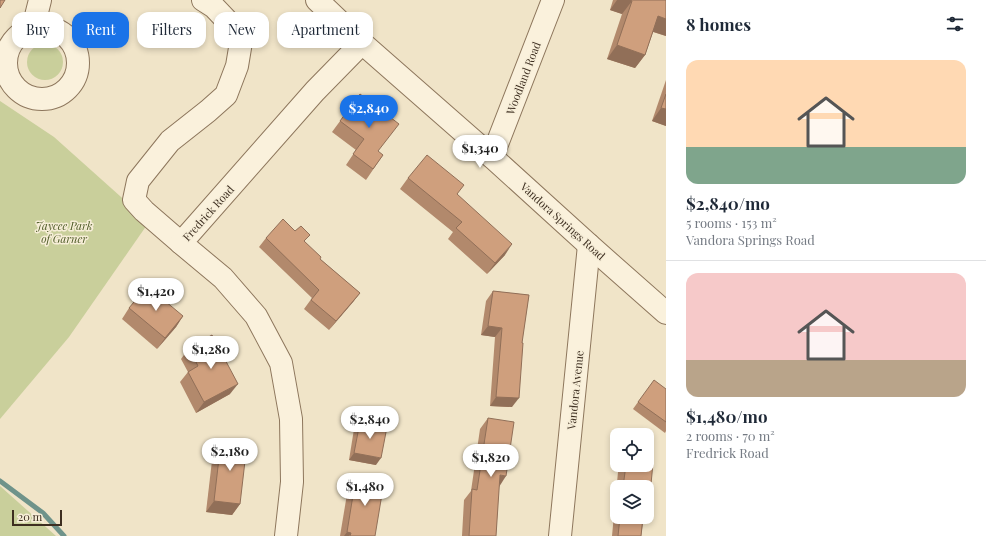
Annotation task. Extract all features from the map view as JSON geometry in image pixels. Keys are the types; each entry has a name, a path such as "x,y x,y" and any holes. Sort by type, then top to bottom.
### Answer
{"street":[{"path":"37,12 40,0"},
{"path":"181,243 144,211 134,200 138,181 170,141 226,95 237,66 241,42 234,28 214,7 203,0"},
{"name":"Vandora Springs Road","path":"317,0 330,12"},
{"name":"Woodland Road","path":"492,157 553,0"},
{"name":"Fredrick Road","path":"286,536 292,482 291,419 281,363 256,316 223,278 181,243 316,91 357,48"},
{"name":"Vandora Springs Road","path":"368,48 666,313"},
{"name":"Vandora Avenue","path":"560,536 589,245"}],"green space":[{"path":"34,48 56,48 63,59 62,69 58,75 48,80 38,79 32,75 27,65 28,55"},
{"name":"Jaycee Park of Garner","path":"0,101 54,137 149,222 69,337 0,419"},
{"path":"0,486 56,536 0,536"}],"building":[{"path":"0,0 5,0 0,8"},
{"path":"630,0 666,0 666,19 658,16 645,55 617,45 632,1"},
{"path":"360,94 399,124 378,151 383,155 373,169 353,154 364,139 340,121"},
{"path":"666,94 666,109 661,108"},
{"path":"427,155 464,185 457,194 512,244 495,263 456,228 462,222 408,178"},
{"path":"283,219 295,231 301,226 310,235 304,241 321,257 320,259 360,293 336,321 311,300 319,290 266,238"},
{"path":"147,286 183,316 165,338 129,308"},
{"path":"493,291 529,295 522,343 519,398 496,397 502,328 488,326"},
{"path":"212,335 238,384 204,402 188,372 198,366 189,348"},
{"path":"654,380 666,389 666,422 638,402"},
{"path":"488,418 514,422 506,476 500,475 496,536 469,536 472,489 477,490"},
{"path":"360,422 387,427 381,458 354,453"},
{"path":"221,441 247,444 240,504 214,501"},
{"path":"625,472 652,472 651,480 624,480"},
{"path":"356,477 384,482 375,536 350,536 351,533 347,532"},
{"path":"619,524 642,524 641,536 618,536"}],"waterway":[{"path":"0,481 43,513 64,536"}]}
